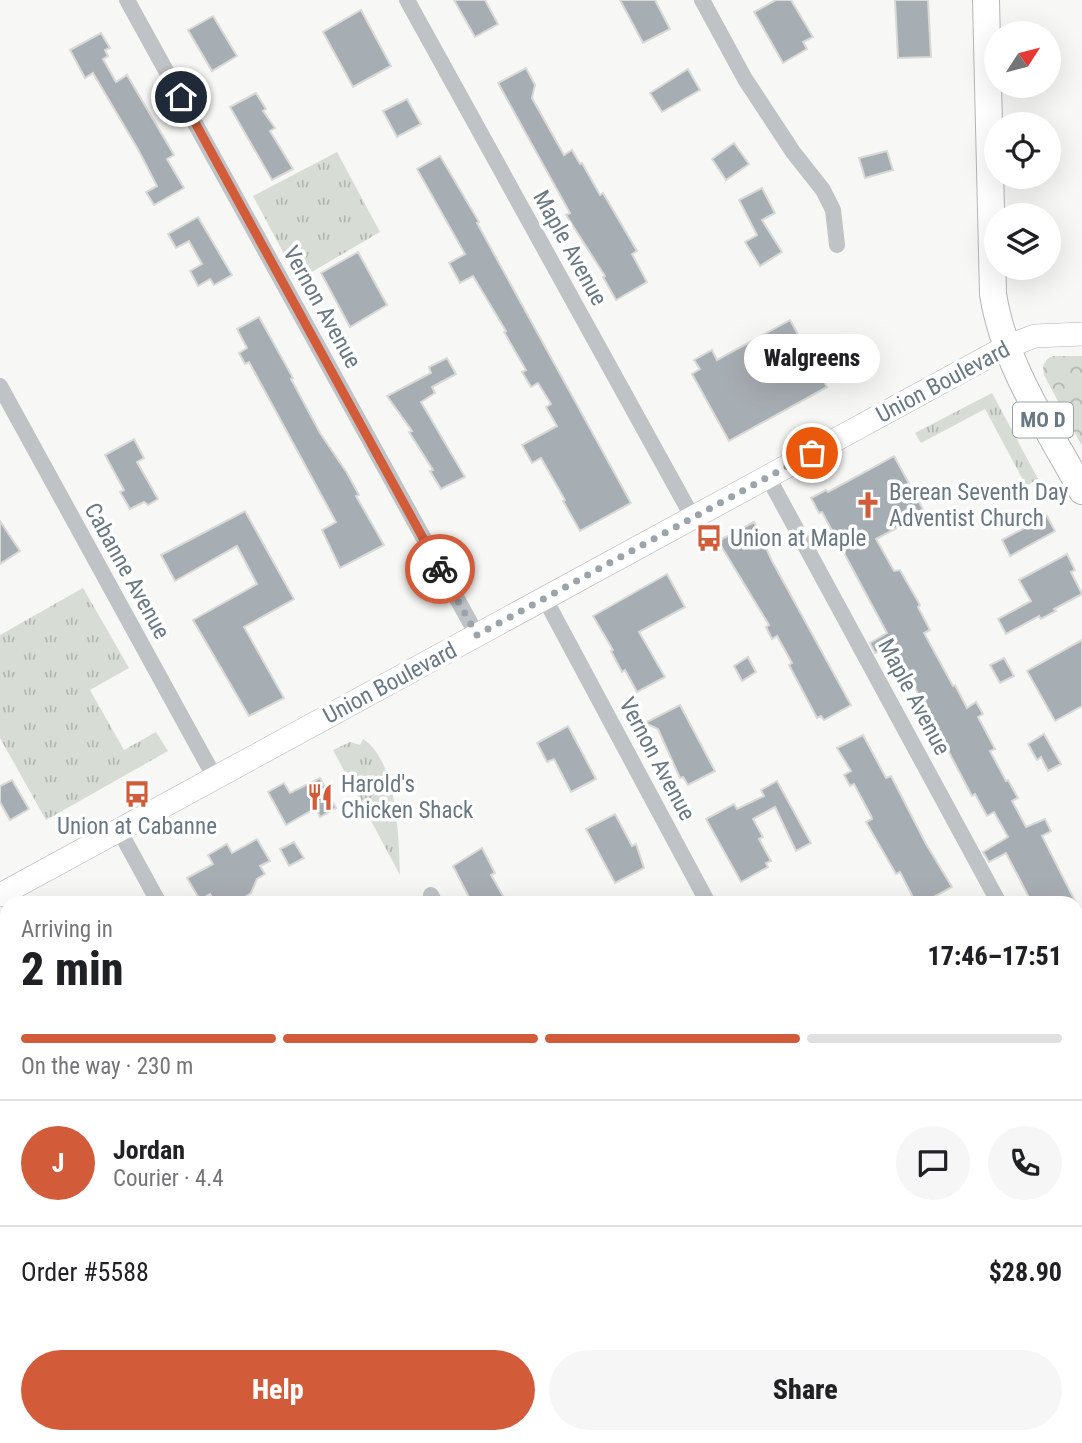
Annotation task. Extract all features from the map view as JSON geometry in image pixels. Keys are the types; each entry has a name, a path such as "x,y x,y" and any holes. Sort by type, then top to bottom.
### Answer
{"main road":[{"name":"MO D","path":"986,0 993,294 996,316 1006,347 1082,491"},
{"name":"Union Boulevard","path":"0,895 1006,347 1035,336 1082,334"}],"street":[{"name":"Vernon Avenue","path":"127,0 477,635"},
{"name":"Maple Avenue","path":"407,0 693,518"},
{"path":"702,0 745,79 793,152 822,190 833,210 837,245"},
{"name":"Cabanne Avenue","path":"0,386 215,778"},
{"name":"Maple Avenue","path":"768,477 995,896"},
{"name":"Vernon Avenue","path":"545,599 704,896"},
{"path":"119,830 155,896"}],"green space":[{"path":"337,152 380,232 298,280 253,196"},
{"path":"1053,356 1082,356 1082,446 1044,375 1043,366 1047,359"},
{"path":"992,393 1038,479 1016,492 1012,484 1022,478 985,409 921,443 915,433"},
{"path":"83,588 129,668 90,690 124,750 156,732 168,751 46,820 0,738 0,635"},
{"path":"363,739 374,749 389,782 397,821 400,875 333,750 350,742 360,745"}],"building":[{"path":"454,0 485,0 498,24 475,37"},
{"path":"620,0 655,0 670,29 643,43"},
{"path":"776,0 791,0 813,37 803,42 807,49 783,63 754,12"},
{"path":"895,0 928,0 931,57 898,58"},
{"path":"361,10 391,66 353,87 323,32"},
{"path":"213,16 237,56 212,71 188,30"},
{"path":"101,33 110,48 105,50 108,56 103,59 116,82 127,75 174,155 167,159 184,188 154,205 146,192 157,186 139,151 93,73 85,78 70,50"},
{"path":"526,68 535,85 532,98 564,155 572,150 580,164 582,163 637,251 632,254 647,282 616,300 603,277 605,276 566,215 570,213 498,83"},
{"path":"688,69 700,90 662,112 650,93"},
{"path":"256,93 266,109 263,111 275,128 270,131 293,169 272,180 230,107"},
{"path":"407,99 421,124 397,137 383,111"},
{"path":"734,143 749,164 726,180 712,159"},
{"path":"887,151 893,170 865,178 859,158"},
{"path":"440,156 479,222 477,223 631,503 580,531 541,458 532,463 522,445 557,426 546,407 551,404 538,383 531,387 522,372 526,370 504,332 506,331 473,276 460,283 449,263 465,254 417,169"},
{"path":"762,188 775,213 762,220 782,252 760,266 745,242 757,235 739,200"},
{"path":"198,217 232,275 214,285 210,279 198,286 190,271 202,264 189,241 176,248 168,234"},
{"path":"358,252 387,305 350,327 321,273"},
{"path":"259,317 320,433 347,473 359,495 356,496 384,545 340,568 322,530 336,522 249,362 245,364 239,353 247,348 237,329"},
{"path":"790,320 827,387 729,441 692,374 700,369 694,360 712,350 717,360"},
{"path":"447,358 456,374 432,387 435,393 421,402 465,477 441,489 430,471 433,470 409,432 412,431 387,396 431,373 429,367"},
{"path":"134,439 144,458 137,462 158,499 148,505 144,502 130,509 120,492 124,490 105,455"},
{"path":"894,456 925,513 876,539 894,571 900,570 920,605 918,607 930,630 924,633 953,686 955,685 967,708 976,702 983,714 978,717 995,749 990,751 1018,798 1012,801 1026,827 1045,819 1051,831 1042,836 1072,896 1028,896 1006,853 989,862 983,852 1008,837 994,812 987,816 975,794 972,796 892,644 875,653 870,643 887,633 822,512 819,513 811,498 826,490 828,492"},
{"path":"245,511 294,599 244,627 284,698 249,716 193,620 257,584 237,546 175,581 161,555"},
{"path":"1047,516 1055,531 1010,556 1002,540"},
{"path":"0,521 20,551 0,564"},
{"path":"754,522 772,561 851,705 824,720 821,716 817,718 777,636 772,639 766,627 769,625 718,541"},
{"path":"1067,554 1075,570 1071,572 1082,594 1041,619 1039,616 1006,634 998,619 1031,601 1019,580"},
{"path":"667,574 685,607 639,632 665,677 637,692 625,670 622,672 611,651 613,650 593,616"},
{"path":"1082,640 1082,706 1055,721 1027,671"},
{"path":"748,657 756,672 742,681 734,666"},
{"path":"1004,658 1014,676 1000,683 990,665"},
{"path":"680,705 715,771 688,785 683,777 680,778 658,729 645,723"},
{"path":"568,726 596,779 571,792 554,759 547,762 537,743"},
{"path":"1044,734 1061,764 1048,771 1041,757 1037,760 1028,744"},
{"path":"863,735 886,778 891,776 952,887 936,896 912,896 900,872 896,874 866,822 872,819 871,816 854,784 850,786 844,775 851,771 837,748"},
{"path":"320,778 336,808 320,817 316,808 286,825 268,792 284,783 290,793"},
{"path":"12,780 29,809 10,820 0,802 0,786"},
{"path":"777,781 811,843 796,851 775,807 753,819 763,837 759,839 771,861 766,863 768,867 741,882 706,819 734,804 737,809 764,796 761,790"},
{"path":"615,814 632,846 636,844 644,868 615,883 586,829"},
{"path":"257,839 270,861 260,866 265,874 257,879 251,893 246,896 198,896 187,878 213,864 208,855 227,844 232,853"},
{"path":"294,842 304,858 289,866 280,849"},
{"path":"482,848 495,873 491,875 503,896 468,896 453,866"}],"way so far":[{"path":"440,569 477,635 812,453"}],"place":[{"name":"Walgreens","path":"812,453"},
{"name":"Berean Seventh Day Adventist Church","path":"868,505"},
{"name":"Union at Maple","path":"709,538"},
{"name":"Union at Cabanne","path":"137,794"},
{"name":"Harold's Chicken Shack","path":"320,797"}],"route":[{"path":"181,97 440,569"}]}
